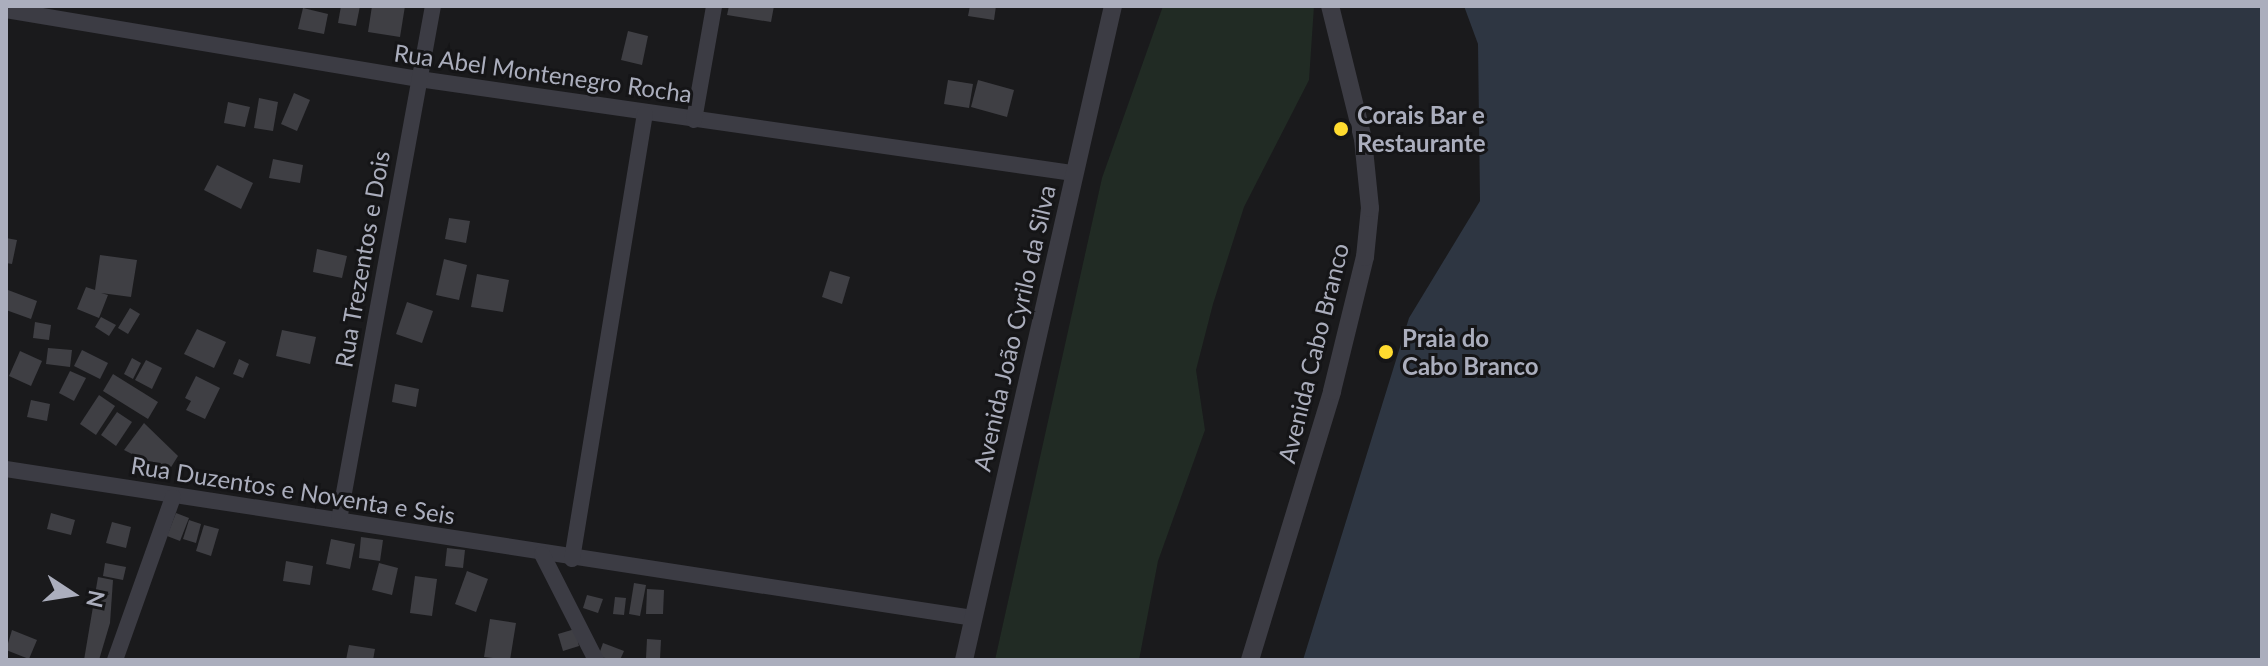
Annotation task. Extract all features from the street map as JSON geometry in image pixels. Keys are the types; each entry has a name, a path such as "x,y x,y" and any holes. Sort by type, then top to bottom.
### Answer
{"street":[{"name":"Rua Trezentos e Dois","path":"339,520 433,6"},
{"path":"694,120 714,6"},
{"name":"Avenida João Cyrilo da Silva","path":"964,660 1113,6"},
{"name":"Avenida Cabo Branco","path":"1250,660 1324,417 1365,257 1370,208 1363,139 1330,6"},
{"name":"Rua Abel Montenegro Rocha","path":"6,10 645,114 1073,173"},
{"path":"572,559 645,114"},
{"name":"Rua Duzentos e Noventa e Seis","path":"6,469 173,497 188,493 572,559 973,618"},
{"path":"115,660 173,497"},
{"path":"542,554 596,660"}],"shaded area":[{"path":"1163,6 1314,6 1309,80 1244,207 1213,304 1196,370 1205,430 1158,561 1139,660 995,660 1102,178"}],"water":[{"path":"1464,6 2262,6 2262,660 1303,660 1409,318 1480,201 1478,44"}],"building":[{"path":"341,6 360,6 356,26 338,23"},
{"path":"372,6 405,6 400,37 368,32"},
{"path":"729,6 774,6 771,22 727,15"},
{"path":"970,6 996,6 994,20 968,16"},
{"path":"303,8 328,14 324,34 298,29"},
{"path":"628,31 648,36 642,65 621,60"},
{"path":"948,80 973,84 969,108 944,104"},
{"path":"978,80 1014,90 1007,117 971,107"},
{"path":"294,93 310,100 297,131 281,124"},
{"path":"259,98 278,102 273,131 254,128"},
{"path":"228,102 250,107 245,127 224,123"},
{"path":"273,159 303,165 300,183 269,178"},
{"path":"217,165 253,183 241,209 204,190"},
{"path":"449,218 470,221 466,243 445,239"},
{"path":"6,238 17,240 12,264 6,263"},
{"path":"317,249 347,256 342,278 313,272"},
{"path":"100,255 137,260 131,297 101,293 108,295 99,318 77,309 86,287 95,290"},
{"path":"444,259 467,265 459,300 436,295"},
{"path":"830,271 850,277 842,304 822,297"},
{"path":"477,274 509,280 503,312 471,307"},
{"path":"8,290 37,301 31,319 6,310"},
{"path":"407,302 433,311 422,343 396,334"},
{"path":"130,308 140,314 128,334 118,328"},
{"path":"101,317 116,325 109,336 95,327"},
{"path":"35,322 51,325 49,340 33,338"},
{"path":"197,329 226,342 214,368 184,354"},
{"path":"282,330 316,337 310,364 276,356"},
{"path":"48,348 72,350 70,367 46,364"},
{"path":"82,350 108,363 100,379 74,366"},
{"path":"20,351 42,361 31,386 9,376"},
{"path":"132,358 141,363 133,379 124,374"},
{"path":"239,359 249,364 243,378 233,374"},
{"path":"146,360 162,368 152,389 135,380"},
{"path":"70,371 86,378 74,401 59,393"},
{"path":"113,374 158,402 148,419 103,391"},
{"path":"196,376 220,388 205,419 186,410 191,401 185,398"},
{"path":"395,384 419,389 416,407 392,402"},
{"path":"99,395 115,406 96,435 80,424"},
{"path":"31,400 50,404 47,421 27,417"},
{"path":"117,412 132,422 116,446 101,435"},
{"path":"144,423 178,456 168,472 124,450"},
{"path":"51,513 75,520 71,535 47,529"},
{"path":"176,513 189,518 180,541 167,536"},
{"path":"189,520 201,524 196,543 183,539"},
{"path":"112,522 131,527 126,548 106,543"},
{"path":"204,525 219,529 211,556 196,551"},
{"path":"361,537 383,540 380,561 359,558"},
{"path":"331,539 355,544 350,569 326,564"},
{"path":"447,548 465,550 463,568 445,566"},
{"path":"286,561 313,566 310,585 283,581"},
{"path":"105,563 126,567 123,580 103,576"},
{"path":"379,563 398,568 392,595 372,590"},
{"path":"467,571 488,579 476,612 455,604"},
{"path":"415,576 437,579 432,616 410,613"},
{"path":"98,577 113,580 110,623 99,660 84,660"},
{"path":"634,583 646,585 640,616 629,614"},
{"path":"647,589 664,590 663,614 646,614"},
{"path":"587,595 603,599 598,613 583,608"},
{"path":"615,597 626,598 624,615 613,614"},
{"path":"490,619 516,623 510,660 484,657"},
{"path":"575,629 579,646 563,651 558,634"},
{"path":"12,630 37,640 29,659 6,650"},
{"path":"647,639 661,640 660,659 646,658"},
{"path":"603,643 624,651 620,660 598,657"},
{"path":"349,645 375,649 373,660 346,660"}],"place":[{"name":"Corais Bar e Restaurante","path":"1341,129"},
{"name":"Praia do Cabo Branco","path":"1386,352"}]}
